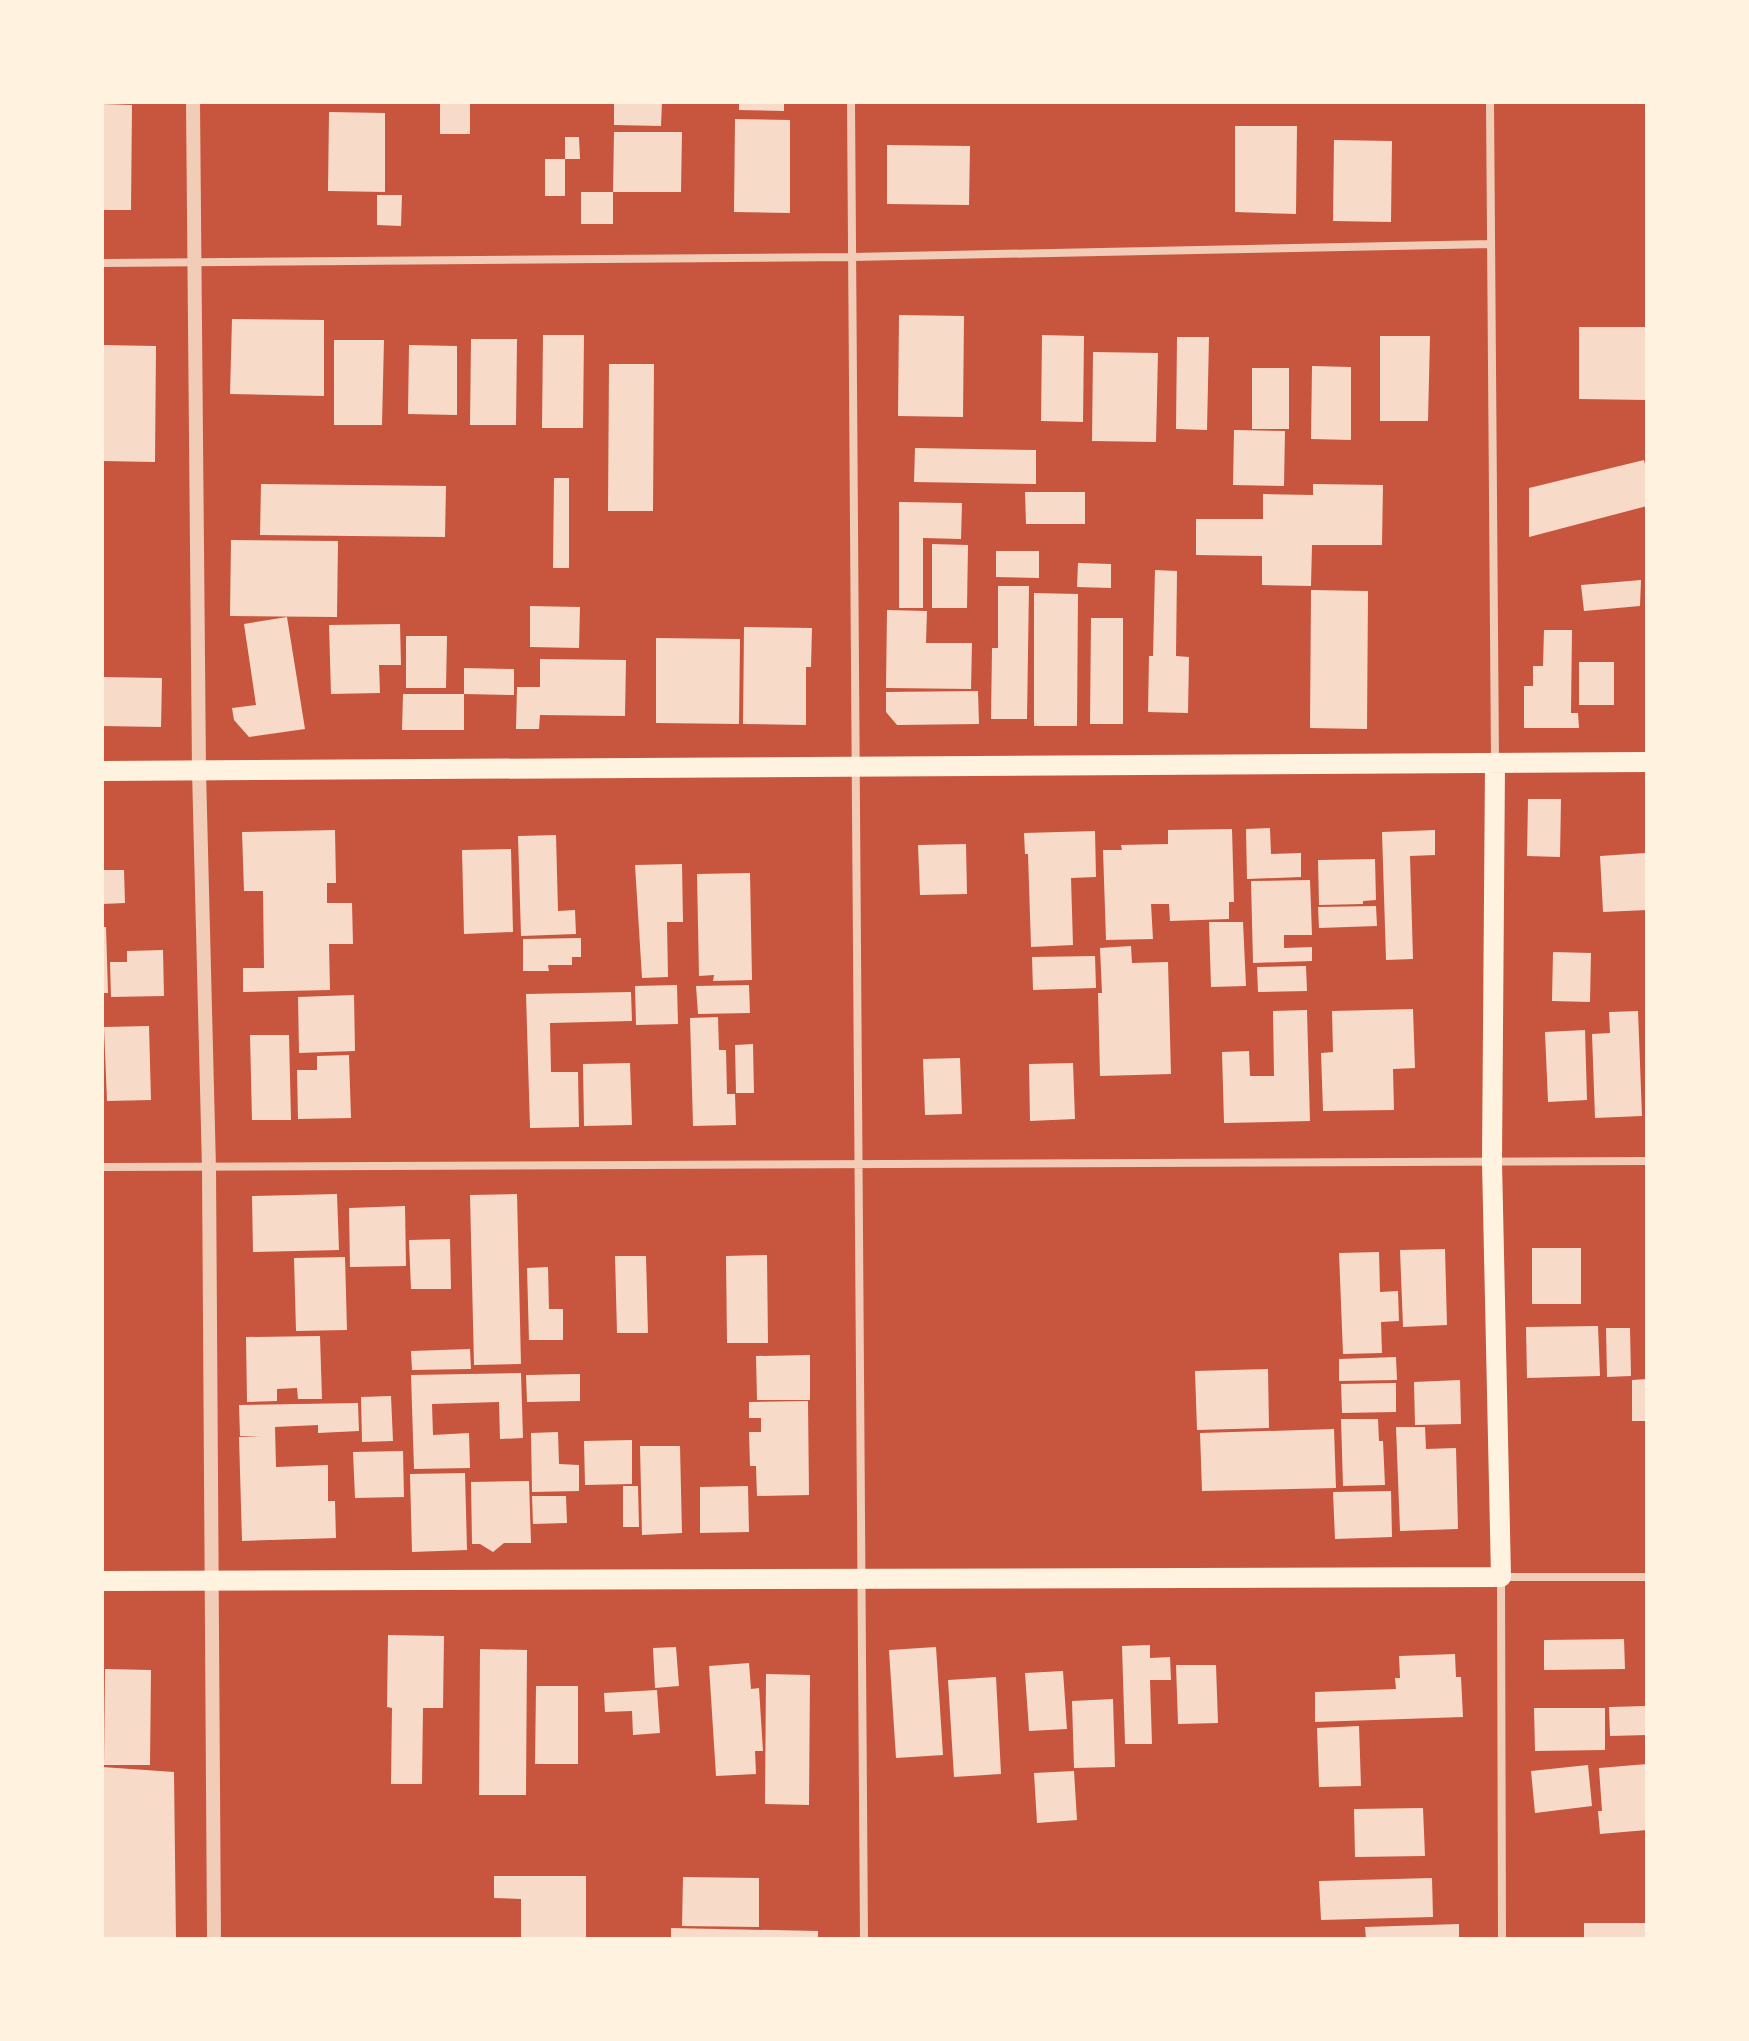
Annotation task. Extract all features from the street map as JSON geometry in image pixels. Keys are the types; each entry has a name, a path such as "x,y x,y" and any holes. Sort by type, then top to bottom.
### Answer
{"main road":[{"path":"102,771 1647,762"},
{"path":"102,1581 1501,1577 1492,1162 1495,764"}],"street":[{"path":"193,102 192,262 199,771 209,1168 214,1939"},
{"path":"851,102 864,1939"},
{"path":"1490,102 1495,764"},
{"path":"102,263 852,257 1491,244"},
{"path":"102,1167 1647,1161"},
{"path":"1502,1939 1501,1577 1647,1577"}],"building":[{"path":"440,102 470,102 470,134 440,134"},
{"path":"614,102 662,102 661,126 614,125"},
{"path":"739,102 784,102 784,111 739,110"},
{"path":"102,104 132,105 131,210 102,210"},
{"path":"329,112 385,113 385,192 328,191"},
{"path":"735,119 790,120 790,213 734,212"},
{"path":"1235,126 1297,126 1296,214 1235,212"},
{"path":"614,132 682,132 681,192 613,192"},
{"path":"565,137 579,137 580,159 565,159"},
{"path":"1334,140 1392,141 1391,222 1333,221"},
{"path":"887,145 970,146 969,205 887,204"},
{"path":"545,159 565,159 565,196 545,196"},
{"path":"581,192 613,192 613,224 581,224"},
{"path":"377,195 402,195 401,226 377,225"},
{"path":"899,315 964,316 963,417 898,416"},
{"path":"232,319 324,320 324,396 230,394"},
{"path":"1579,327 1647,327 1647,400 1579,399"},
{"path":"543,335 584,335 583,428 542,428"},
{"path":"1042,335 1084,336 1083,422 1041,421"},
{"path":"1380,336 1430,336 1428,421 1380,421"},
{"path":"1177,337 1209,337 1207,430 1176,429"},
{"path":"471,339 517,339 516,425 470,425"},
{"path":"334,340 384,340 382,425 334,425"},
{"path":"102,345 156,346 155,462 102,461"},
{"path":"409,345 457,346 457,415 408,414"},
{"path":"1093,352 1158,353 1156,442 1092,441"},
{"path":"609,364 654,364 653,511 608,511"},
{"path":"1312,366 1351,367 1351,440 1311,439"},
{"path":"1252,368 1289,368 1289,429 1252,429"},
{"path":"1234,430 1285,431 1284,486 1233,485"},
{"path":"915,448 1036,450 1036,484 914,482"},
{"path":"1644,460 1647,506 1529,537 1529,488"},
{"path":"554,478 569,478 569,568 553,568"},
{"path":"261,484 446,486 445,537 260,535"},
{"path":"1313,484 1383,485 1382,545 1312,545 1311,586 1262,585 1262,556 1196,555 1196,519 1263,519 1263,494 1313,495"},
{"path":"1025,492 1085,492 1085,524 1026,524"},
{"path":"899,502 962,503 961,539 923,538 923,608 899,608"},
{"path":"231,540 338,541 337,617 230,616"},
{"path":"932,544 968,545 967,608 932,608"},
{"path":"996,551 1039,551 1039,578 996,577"},
{"path":"1078,563 1111,564 1111,588 1077,587"},
{"path":"1155,570 1177,571 1176,656 1189,657 1188,713 1148,712"},
{"path":"1641,580 1640,606 1584,611 1581,585"},
{"path":"998,586 1029,586 1027,719 991,719 992,648 998,648"},
{"path":"1311,590 1368,591 1367,729 1310,728"},
{"path":"1034,593 1078,594 1077,726 1034,726"},
{"path":"530,606 580,607 579,648 530,647"},
{"path":"887,610 927,611 926,643 972,643 971,689 886,688"},
{"path":"287,617 305,729 249,737 234,720 232,708 256,705 244,624"},
{"path":"1091,618 1123,618 1123,724 1090,724"},
{"path":"400,624 401,665 379,665 380,693 331,694 329,625"},
{"path":"744,627 812,628 811,667 806,667 806,725 743,724"},
{"path":"1544,630 1572,630 1571,713 1578,713 1579,728 1524,728 1524,686 1533,686 1533,666 1543,666"},
{"path":"406,636 447,636 446,688 406,688"},
{"path":"656,638 740,639 739,724 656,723"},
{"path":"540,659 626,660 625,716 540,715 539,729 516,729 517,687 540,687"},
{"path":"1579,662 1614,662 1614,705 1579,705"},
{"path":"464,668 514,669 514,695 464,694"},
{"path":"102,677 162,678 161,727 102,726"},
{"path":"978,691 979,724 897,725 886,712 886,692"},
{"path":"403,694 464,694 464,730 402,730"},
{"path":"1528,799 1561,799 1560,857 1527,856"},
{"path":"1270,828 1271,854 1301,853 1301,877 1247,879 1246,829"},
{"path":"1232,829 1234,902 1229,902 1229,919 1170,921 1169,904 1151,904 1153,939 1106,940 1103,850 1122,850 1121,845 1168,844 1168,830"},
{"path":"335,830 336,883 327,883 327,903 352,903 353,944 329,944 330,990 243,992 243,968 264,968 263,891 244,891 242,832"},
{"path":"1435,830 1435,855 1410,856 1413,959 1386,960 1382,832"},
{"path":"1095,831 1096,877 1071,878 1073,945 1031,947 1028,854 1025,854 1024,833"},
{"path":"556,835 558,911 575,910 576,934 521,936 518,836"},
{"path":"966,844 967,894 920,895 918,845"},
{"path":"511,849 513,932 464,934 462,850"},
{"path":"1645,853 1647,910 1603,912 1600,856"},
{"path":"1375,859 1376,900 1363,901 1363,904 1319,905 1318,860"},
{"path":"682,864 683,922 667,922 668,977 642,978 635,865"},
{"path":"102,870 124,870 125,903 102,904"},
{"path":"750,873 752,980 713,981 714,975 699,976 697,874"},
{"path":"1310,880 1312,935 1284,935 1284,948 1312,947 1312,961 1253,963 1251,881"},
{"path":"1376,906 1377,926 1319,928 1318,907"},
{"path":"1209,922 1243,922 1246,986 1211,987"},
{"path":"102,927 106,927 108,993 102,993"},
{"path":"581,938 581,957 572,957 572,965 548,965 549,971 523,971 523,939"},
{"path":"1131,946 1132,963 1168,962 1171,1074 1100,1076 1100,948"},
{"path":"163,950 164,996 111,997 110,962 127,962 127,951"},
{"path":"1553,952 1591,953 1590,1002 1552,1001"},
{"path":"1095,956 1096,988 1033,990 1032,957"},
{"path":"1306,966 1307,991 1258,992 1257,967"},
{"path":"677,985 678,1024 636,1025 635,986"},
{"path":"749,985 750,1013 698,1014 696,986"},
{"path":"631,992 632,1021 550,1023 551,1072 578,1072 579,1127 530,1128 526,994"},
{"path":"354,995 355,1051 299,1053 298,997"},
{"path":"1413,1009 1415,1068 1393,1069 1394,1110 1323,1111 1321,1053 1333,1052 1332,1011"},
{"path":"1307,1010 1310,1121 1224,1123 1222,1052 1249,1051 1250,1076 1274,1076 1273,1011"},
{"path":"1638,1011 1642,1116 1595,1118 1592,1034 1610,1033 1609,1012"},
{"path":"718,1017 719,1050 726,1050 727,1094 735,1094 736,1125 693,1126 690,1018"},
{"path":"149,1026 151,1100 107,1101 104,1027"},
{"path":"1585,1030 1587,1100 1548,1102 1545,1032"},
{"path":"250,1035 289,1035 291,1120 252,1120"},
{"path":"753,1044 754,1093 736,1093 735,1045"},
{"path":"349,1055 351,1118 298,1119 297,1070 317,1070 317,1056"},
{"path":"960,1058 962,1114 925,1115 923,1059"},
{"path":"630,1063 632,1125 584,1126 583,1064"},
{"path":"1073,1063 1075,1119 1030,1121 1029,1064"},
{"path":"337,1194 339,1250 253,1252 252,1196"},
{"path":"517,1194 521,1364 474,1365 470,1195"},
{"path":"405,1206 406,1266 350,1267 349,1208"},
{"path":"450,1239 451,1289 411,1289 409,1240"},
{"path":"1532,1248 1581,1248 1581,1304 1532,1304"},
{"path":"1445,1249 1447,1325 1403,1327 1400,1250"},
{"path":"1379,1252 1380,1292 1398,1291 1399,1321 1381,1322 1382,1353 1343,1354 1339,1253"},
{"path":"767,1255 768,1343 727,1343 726,1256"},
{"path":"615,1256 646,1256 648,1333 617,1333"},
{"path":"345,1257 347,1330 296,1331 294,1258"},
{"path":"548,1267 549,1309 563,1309 563,1340 529,1340 527,1268"},
{"path":"1598,1326 1600,1376 1527,1378 1526,1327"},
{"path":"1606,1328 1630,1328 1631,1376 1607,1377"},
{"path":"320,1336 322,1399 298,1399 297,1388 277,1389 277,1401 247,1402 246,1337"},
{"path":"470,1349 471,1369 412,1370 411,1351"},
{"path":"810,1355 810,1400 757,1400 756,1356"},
{"path":"1396,1357 1397,1380 1339,1381 1339,1359"},
{"path":"1268,1369 1269,1428 1197,1430 1195,1371"},
{"path":"521,1373 523,1438 500,1439 499,1402 432,1404 433,1435 469,1433 470,1468 414,1469 411,1375"},
{"path":"580,1374 580,1401 527,1402 526,1375"},
{"path":"1647,1379 1647,1421 1632,1421 1632,1380"},
{"path":"1460,1380 1461,1424 1415,1425 1414,1382"},
{"path":"1396,1383 1396,1412 1342,1413 1341,1384"},
{"path":"391,1396 393,1441 362,1442 361,1397"},
{"path":"808,1401 809,1495 757,1496 756,1466 750,1466 749,1432 761,1432 761,1418 749,1418 749,1402"},
{"path":"358,1403 359,1431 318,1433 318,1425 275,1427 276,1467 328,1465 328,1501 335,1501 336,1538 242,1541 239,1437 261,1436 240,1436 239,1405"},
{"path":"1341,1419 1378,1419 1379,1441 1383,1441 1385,1485 1343,1486"},
{"path":"1396,1427 1425,1427 1426,1449 1456,1448 1458,1529 1400,1531"},
{"path":"1334,1429 1336,1488 1202,1491 1200,1433"},
{"path":"558,1432 559,1464 579,1465 579,1491 532,1492 531,1433"},
{"path":"632,1440 632,1484 585,1485 584,1441"},
{"path":"640,1446 680,1446 682,1533 642,1535"},
{"path":"403,1451 404,1497 355,1498 353,1452"},
{"path":"465,1473 467,1550 412,1552 410,1474"},
{"path":"529,1481 531,1543 504,1543 493,1552 480,1544 472,1544 471,1482"},
{"path":"623,1486 638,1486 639,1527 623,1527"},
{"path":"748,1486 749,1532 700,1533 700,1487"},
{"path":"1391,1491 1392,1537 1335,1539 1333,1492"},
{"path":"532,1496 566,1496 567,1523 533,1524"},
{"path":"388,1635 444,1636 443,1708 423,1708 422,1784 391,1784 392,1708 387,1707"},
{"path":"1624,1639 1625,1669 1544,1670 1544,1640"},
{"path":"1150,1645 1150,1658 1170,1657 1171,1680 1150,1680 1152,1744 1125,1744 1122,1646"},
{"path":"676,1647 679,1686 655,1688 653,1648"},
{"path":"936,1647 943,1755 896,1758 889,1650"},
{"path":"480,1649 527,1650 526,1795 479,1795"},
{"path":"1455,1654 1456,1677 1461,1677 1463,1717 1315,1722 1315,1692 1396,1689 1395,1678 1400,1678 1399,1656"},
{"path":"749,1663 751,1689 759,1688 763,1751 755,1751 756,1774 716,1776 709,1666"},
{"path":"1176,1665 1216,1665 1218,1723 1178,1724"},
{"path":"105,1669 151,1670 150,1765 104,1765"},
{"path":"1063,1671 1067,1729 1029,1731 1025,1673"},
{"path":"766,1674 810,1675 809,1805 765,1804"},
{"path":"996,1677 1001,1774 954,1777 948,1680"},
{"path":"536,1686 578,1686 578,1764 535,1764"},
{"path":"657,1690 660,1733 633,1735 632,1711 605,1712 604,1693"},
{"path":"1113,1699 1115,1767 1074,1768 1072,1701"},
{"path":"1647,1706 1647,1735 1610,1736 1609,1707"},
{"path":"1534,1708 1605,1708 1605,1750 1535,1751"},
{"path":"1359,1726 1361,1786 1319,1787 1317,1728"},
{"path":"1647,1764 1647,1830 1600,1834 1599,1768"},
{"path":"1588,1765 1592,1806 1535,1813 1531,1771"},
{"path":"102,1767 174,1772 176,1939 102,1939"},
{"path":"1074,1771 1077,1820 1037,1823 1034,1773"},
{"path":"1423,1808 1425,1856 1355,1857 1354,1809"},
{"path":"494,1876 586,1876 586,1939 521,1939 521,1899 494,1898"},
{"path":"683,1877 759,1878 759,1927 682,1926"},
{"path":"1432,1878 1433,1917 1321,1920 1319,1881"},
{"path":"1584,1923 1647,1923 1647,1939 1584,1939"},
{"path":"1459,1924 1459,1939 1366,1939 1365,1927"},
{"path":"671,1928 818,1931 818,1939 671,1939"}]}
